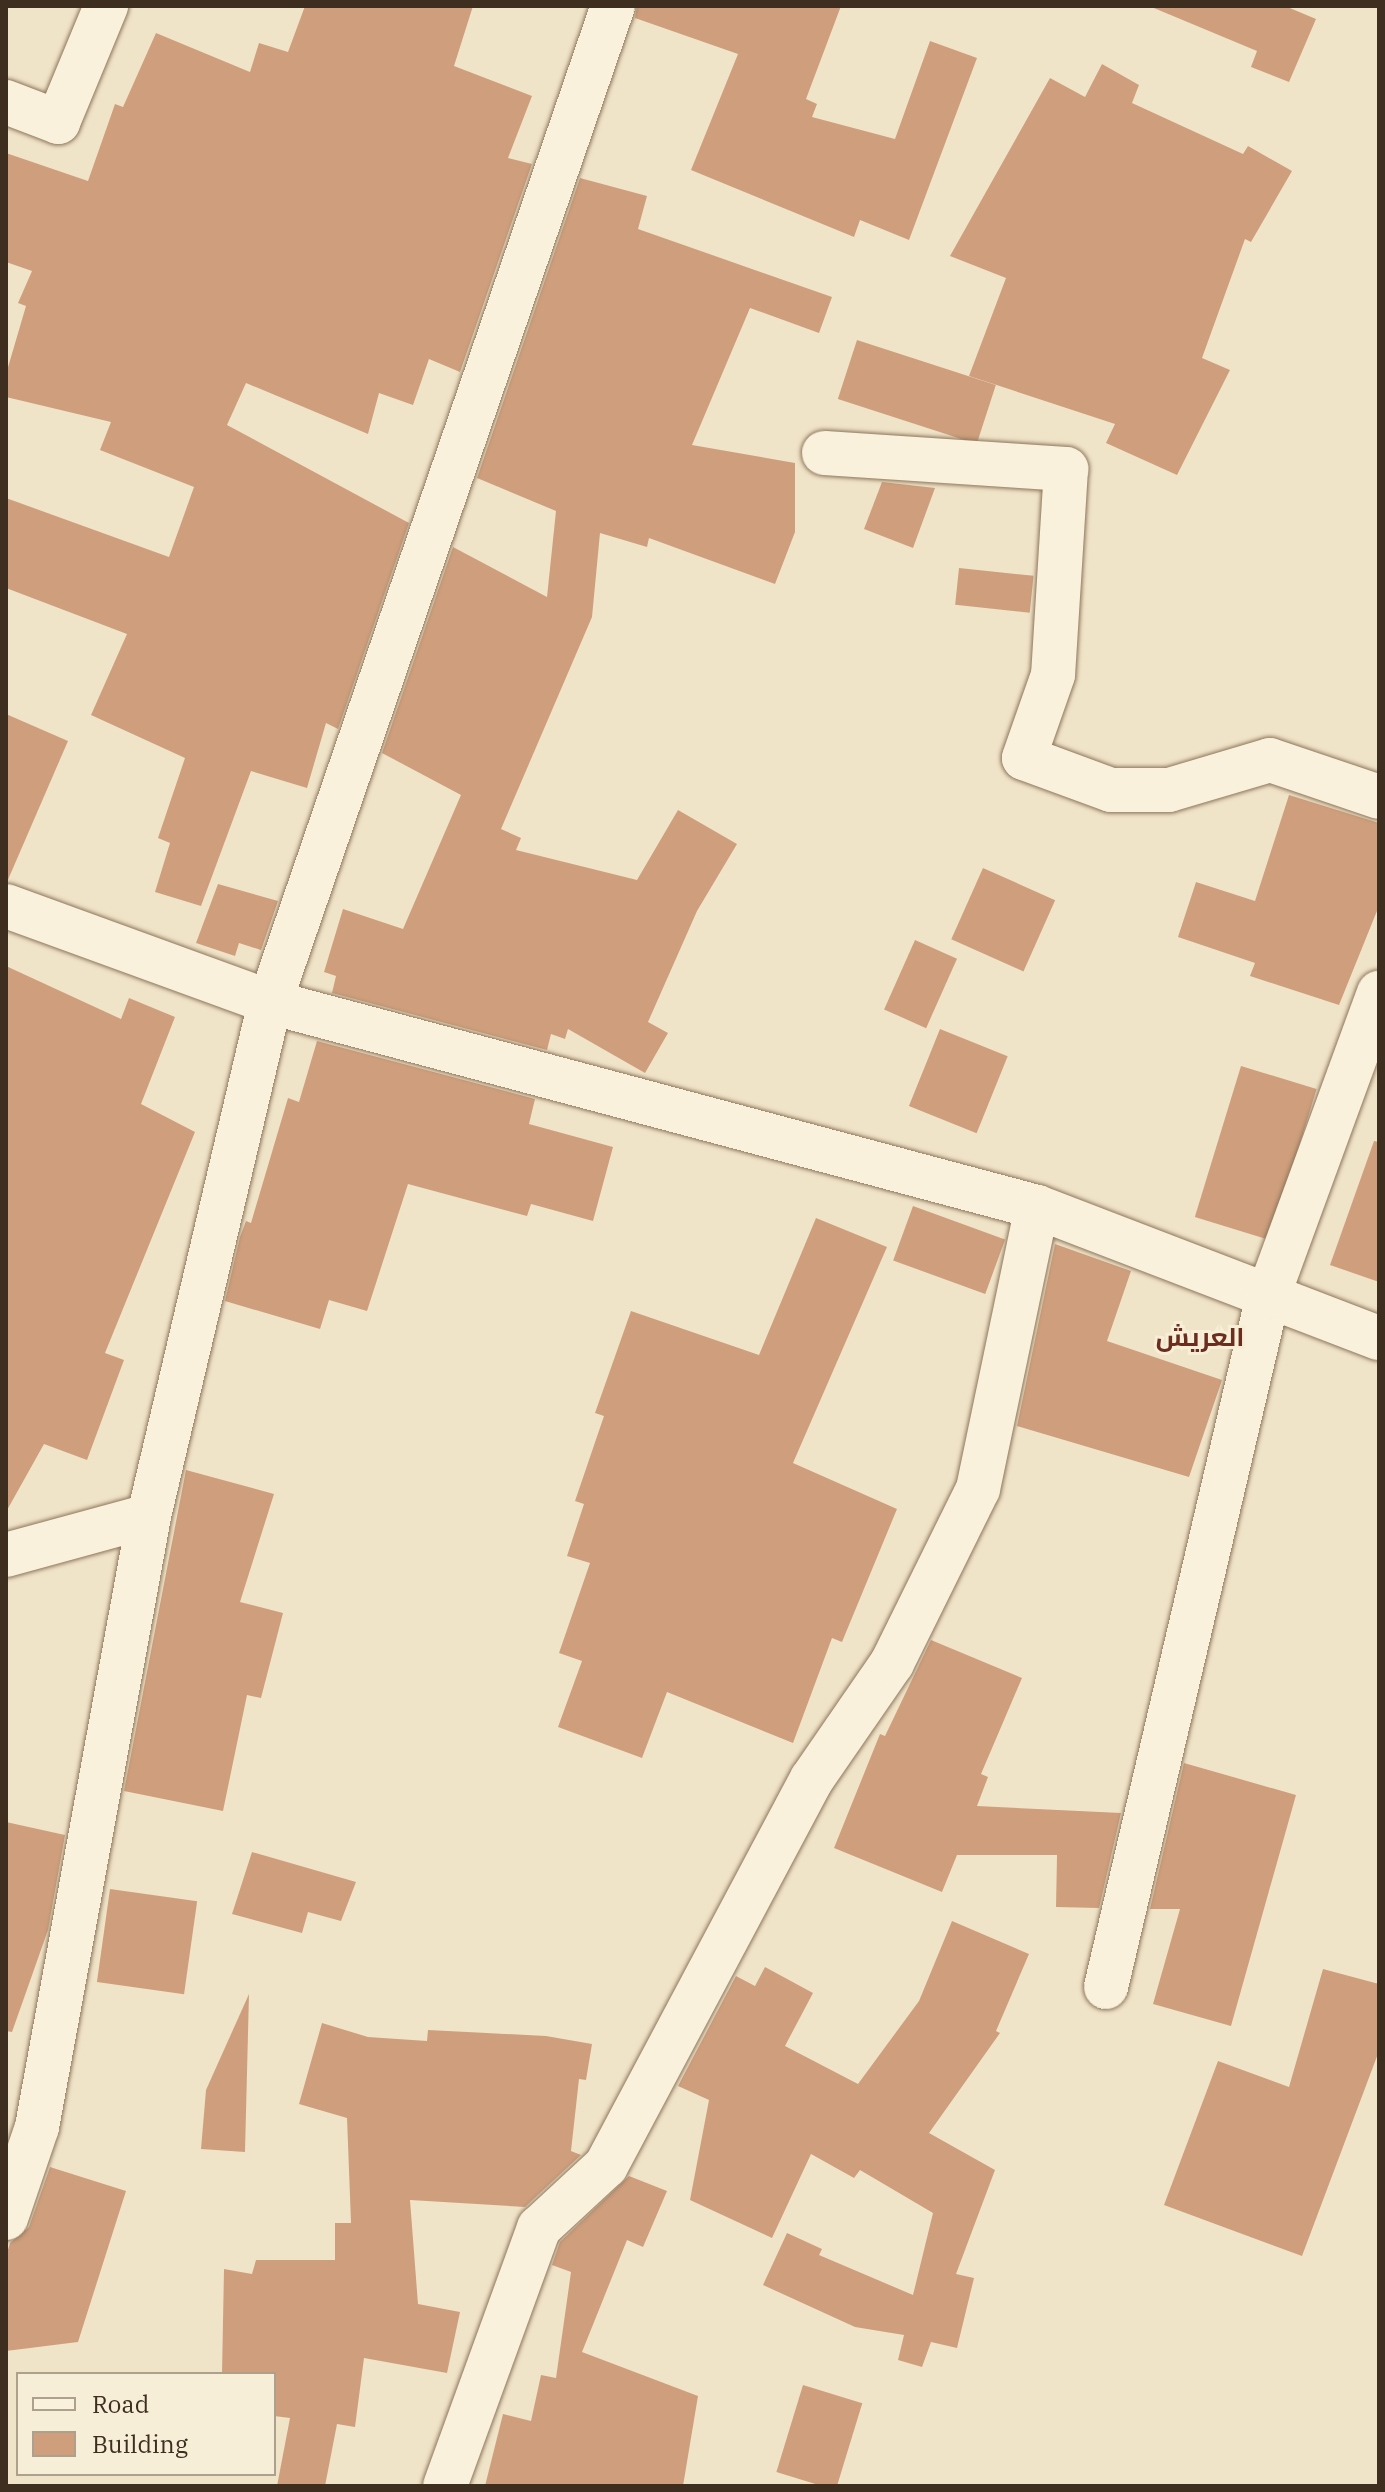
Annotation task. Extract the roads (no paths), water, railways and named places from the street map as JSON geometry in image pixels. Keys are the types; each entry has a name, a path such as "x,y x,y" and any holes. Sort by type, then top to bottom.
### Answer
{"street":[{"path":"6,102 58,122 106,6"},
{"path":"6,2218 37,2127 149,1516 270,1002 613,6"},
{"path":"824,453 1066,469 1053,675 1024,758 1111,790 1169,790 1270,760 1379,797"},
{"path":"6,906 270,1002 1037,1207 1379,1338"},
{"path":"1106,1987 1268,1296 1379,993"},
{"path":"445,2486 539,2228 606,2166 812,1779 892,1663 978,1489 1037,1207"},
{"path":"6,1555 149,1516"}],"district":[{"name":"العريش","path":"1200,1337"}]}
